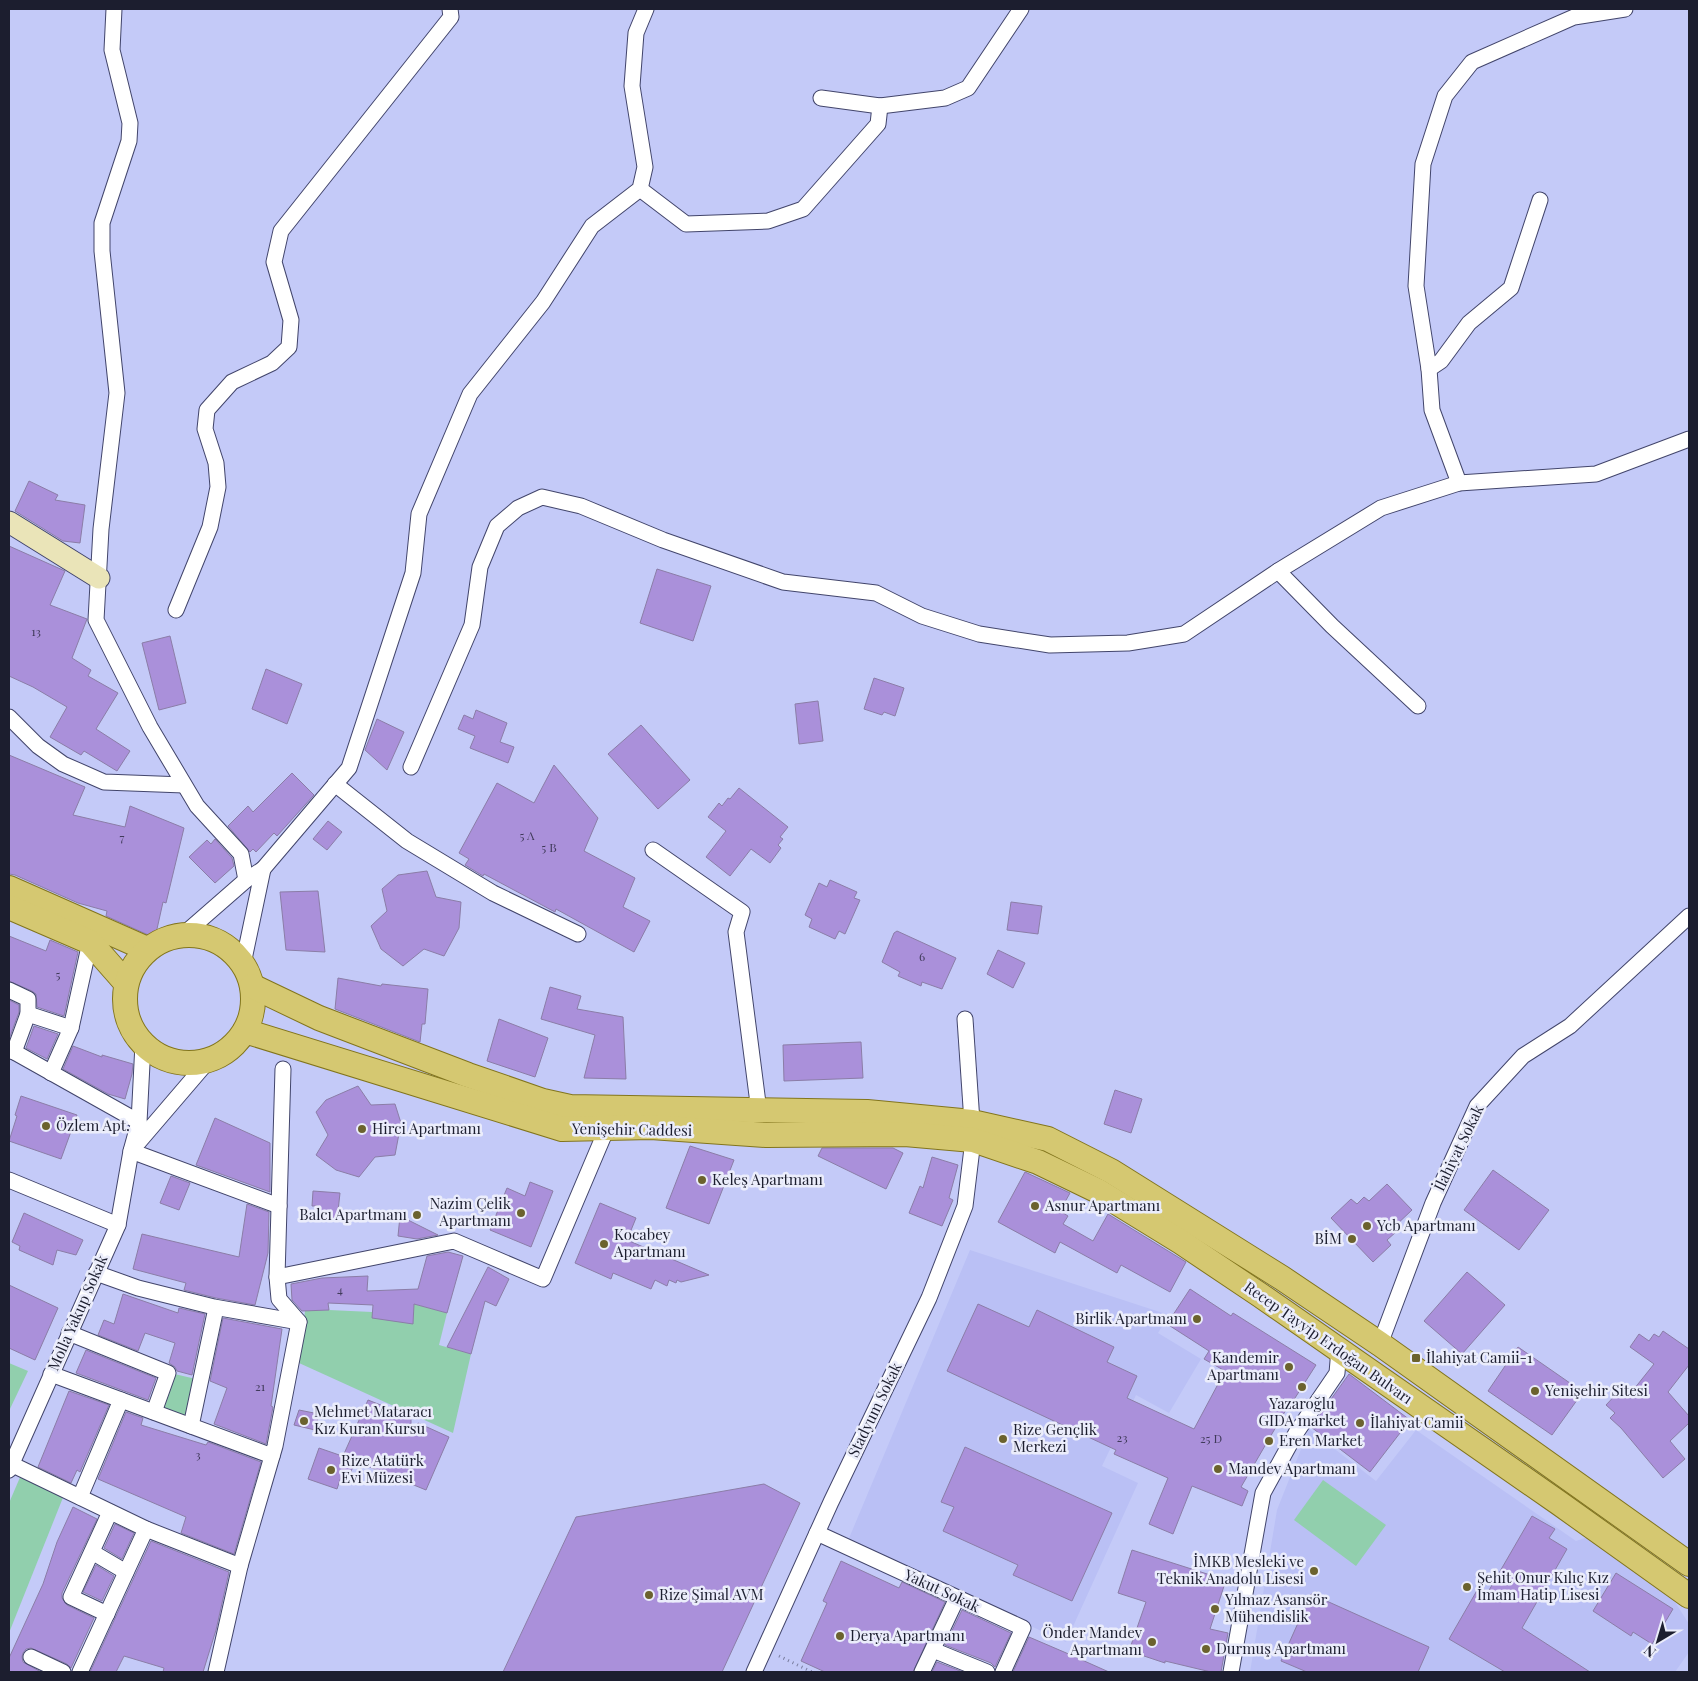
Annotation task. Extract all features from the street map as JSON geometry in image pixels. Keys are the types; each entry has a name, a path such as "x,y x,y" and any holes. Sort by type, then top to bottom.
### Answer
{"main road":[{"path":"9,888 147,950"},
{"path":"9,908 90,942 126,983"},
{"path":"183,934 206,936 227,947 244,964 252,986 252,1010 245,1032 229,1049 209,1060 185,1063 163,1057 144,1044 130,1025 124,1002 126,983 134,964 147,950 164,939 183,934"},
{"name":"Yenişehir Caddesi","path":"252,986 328,1022 468,1075 552,1103 570,1107 867,1112 973,1131"},
{"name":"Yenişehir Caddesi","path":"245,1032 562,1129 651,1127 766,1135 904,1134 973,1131"},
{"name":"Recep Tayyip Erdoğan Bulvarı","path":"973,1131 1048,1139 1111,1171 1282,1278 1380,1344 1689,1564"},
{"name":"Recep Tayyip Erdoğan Bulvarı","path":"973,1131 1098,1192 1181,1242 1339,1349 1689,1596"}],"street":[{"path":"114,9 112,50 130,123 129,141 102,223 102,250 117,393 101,529 96,620 150,727 197,806 241,854 246,880"},
{"path":"176,610 210,527 218,487 216,463 205,429 207,410 232,382 272,363 289,347 291,320 274,262 280,231 451,17 450,9"},
{"path":"183,934 246,880 263,869 349,768 413,573 419,514 470,394 543,302 592,226 640,189 645,167 632,86 636,32 646,9"},
{"path":"821,98 880,106 945,98 968,88 1022,9"},
{"path":"1459,483 1432,410 1429,369 1416,286 1423,164 1445,96 1472,62 1574,16 1625,9"},
{"path":"640,189 686,224 768,221 803,210 878,124 880,106"},
{"path":"1429,369 1441,361 1469,323 1511,288 1540,200"},
{"path":"411,767 472,625 480,567 497,526 518,508 542,497 581,506 663,540 783,582 876,593 922,616 979,634 1050,645 1128,643 1184,634 1278,571 1381,508 1459,483 1596,474 1689,439"},
{"path":"9,522 99,578"},
{"path":"1278,571 1332,626 1418,706"},
{"path":"9,717 38,746 63,764 104,782 184,785"},
{"path":"335,784 407,841 493,892 578,934"},
{"path":"652,850 742,912 736,932 759,1111"},
{"path":"244,964 263,869"},
{"name":"İlahiyat Sokak","path":"1380,1344 1433,1203 1477,1106 1522,1056 1570,1026 1689,916"},
{"path":"51,1073 71,1028 90,942"},
{"path":"9,990 28,999 28,1014 12,1051 139,1122"},
{"path":"28,1014 71,1028"},
{"name":"Stadyum Sokak","path":"754,1672 817,1533 933,1289 965,1206 973,1131 965,1019"},
{"name":"Molla Yakup Sokak","path":"10,1467 118,1225 131,1151 139,1122 144,1044"},
{"path":"209,1060 131,1151 279,1206"},
{"path":"283,1069 277,1277 279,1299 299,1322"},
{"path":"277,1277 454,1241 542,1279 607,1128"},
{"path":"9,1180 118,1225"},
{"path":"96,1272 138,1288 216,1308 299,1322"},
{"path":"190,1426 216,1308"},
{"path":"216,1672 240,1566 272,1456 299,1322"},
{"path":"69,1333 168,1372 154,1412"},
{"path":"1231,1672 1263,1493 1296,1432 1337,1372 1339,1349"},
{"path":"51,1374 272,1456"},
{"path":"80,1497 121,1400"},
{"path":"10,1467 80,1497 146,1529 240,1566"},
{"path":"106,1614 71,1597 110,1512"},
{"path":"80,1672 146,1529"},
{"name":"Yakut Sokak","path":"817,1533 1023,1628 1003,1672"},
{"path":"92,1552 126,1572"},
{"path":"922,1672 957,1598"},
{"path":"933,1650 987,1672"},
{"path":"31,1657 63,1672"}],"path":[{"path":"764,1650 812,1672"}],"shaded area":[{"name":"Rize Gençlik Merkezi","path":"970,1250 1169,1315 1158,1333 1201,1359 1169,1413 1136,1395 1102,1466 1138,1483 1066,1642 847,1543"},
{"path":"1309,1429 1376,1481 1416,1430 1576,1541 1588,1537 1612,1553 1675,1602 1689,1624 1689,1652 1675,1672 1250,1672 1277,1510"}],"green space":[{"path":"414,1304 447,1313 439,1345 471,1354 453,1433 299,1363 305,1311 372,1312 413,1323"},
{"path":"9,1363 28,1371 9,1411"},
{"path":"170,1373 196,1379 188,1422 157,1410"},
{"path":"21,1475 64,1495 9,1633 9,1503"},
{"path":"1323,1480 1386,1525 1356,1566 1294,1520"}],"building":[{"path":"29,481 58,495 55,500 85,505 80,543 63,541 15,511"},
{"path":"9,546 65,571 50,605 87,619 72,658 91,670 88,676 118,693 96,729 130,751 117,771 84,751 81,755 50,737 67,707 33,687 9,676"},
{"path":"657,569 711,586 693,641 640,623"},
{"path":"170,636 186,703 159,710 142,643"},
{"path":"266,669 302,684 287,724 252,709"},
{"path":"874,678 904,688 895,716 884,712 882,715 864,709"},
{"path":"818,701 823,741 799,744 795,704"},
{"path":"476,710 507,723 500,742 514,747 508,763 470,748 475,736 458,729 464,715 473,719"},
{"path":"377,719 404,732 387,770 365,750"},
{"path":"641,725 690,780 658,809 608,754"},
{"path":"9,755 85,787 73,815 125,827 130,806 184,828 166,903 163,902 155,938 106,916 107,911 78,903 9,874"},
{"path":"554,765 598,818 584,851 635,878 623,907 650,921 634,952 556,909 555,912 484,874 483,876 465,865 469,859 459,853 497,783 534,803"},
{"path":"292,773 314,795 277,836 274,833 256,852 253,849 250,852 228,826 248,806 253,812"},
{"path":"739,788 788,827 780,837 783,839 778,845 781,848 770,863 751,849 730,876 706,857 726,831 708,817 719,803 722,806"},
{"path":"328,821 342,832 327,850 313,839"},
{"path":"215,839 232,858 234,866 215,883 189,857 207,840 211,844"},
{"path":"427,871 436,897 461,902 459,928 444,956 424,949 403,966 381,949 371,926 387,911 382,889 398,875"},
{"path":"830,880 857,892 854,898 860,900 845,934 839,931 835,939 809,927 812,919 805,915 819,883 827,887"},
{"path":"318,891 325,952 286,950 280,892"},
{"path":"1011,902 1042,906 1038,934 1007,930"},
{"path":"897,931 956,958 942,989 922,982 921,986 898,976 900,972 882,962 894,933"},
{"path":"9,936 46,951 50,940 78,952 64,1016 37,1007 36,994 9,981"},
{"path":"998,950 1025,963 1013,988 987,974"},
{"path":"338,978 381,986 382,984 428,989 425,1024 422,1024 420,1042 335,1009"},
{"path":"550,987 581,996 577,1009 623,1017 626,1079 584,1078 595,1035 541,1019"},
{"path":"9,1000 19,1005 19,1012 9,1039"},
{"path":"499,1019 548,1038 535,1077 487,1061"},
{"path":"34,1026 58,1034 47,1059 26,1048"},
{"path":"861,1042 863,1078 784,1081 783,1045"},
{"path":"73,1046 102,1057 102,1055 133,1064 125,1099 108,1094 63,1069"},
{"name":"Hirci Apartmanı","path":"358,1086 371,1105 395,1104 401,1123 395,1155 375,1157 359,1177 336,1170 316,1155 328,1135 316,1112 326,1100"},
{"path":"1115,1090 1142,1099 1131,1133 1104,1124"},
{"name":"Özlem Apt.","path":"21,1096 77,1115 61,1159 9,1141"},
{"path":"215,1118 270,1143 270,1192 196,1165"},
{"name":"Keleş Apartmanı","path":"690,1146 734,1160 709,1224 666,1208"},
{"path":"822,1148 893,1148 903,1153 886,1189 818,1156"},
{"path":"932,1157 958,1165 949,1198 953,1200 942,1226 909,1213 920,1186 923,1188"},
{"path":"1493,1170 1549,1210 1519,1250 1464,1210"},
{"path":"1025,1172 1070,1193 1060,1211 1068,1216 1063,1224 1093,1241 1108,1214 1186,1262 1170,1292 1121,1265 1117,1273 1060,1242 1055,1253 998,1222"},
{"path":"171,1176 190,1183 179,1210 160,1203"},
{"name":"Nazim Çelik Apartmanı","path":"530,1182 553,1191 531,1247 490,1230 507,1188 525,1196"},
{"name":"Ycb Apartmanı","path":"1387,1184 1412,1210 1393,1228 1396,1232 1387,1240 1391,1245 1373,1262 1331,1218 1351,1199 1357,1204 1364,1197 1369,1201"},
{"path":"313,1191 340,1193 337,1220 316,1218 317,1206 312,1206"},
{"path":"600,1203 636,1218 627,1240 709,1275 681,1282 677,1280 676,1283 669,1280 667,1286 655,1280 651,1289 613,1273 611,1279 575,1263"},
{"path":"247,1204 269,1212 268,1253 255,1305 184,1290 186,1283 133,1269 142,1234 239,1257"},
{"path":"24,1213 83,1240 76,1255 57,1250 53,1265 19,1250 20,1246 12,1242"},
{"path":"400,1216 438,1235 417,1239 398,1236"},
{"path":"448,1252 463,1256 447,1313 414,1304 413,1324 372,1318 373,1305 328,1303 329,1310 302,1311 292,1300 291,1284 322,1278 368,1276 367,1291 418,1289 427,1256"},
{"path":"488,1267 509,1279 496,1306 485,1301 471,1354 447,1347"},
{"path":"1467,1272 1505,1305 1462,1354 1424,1321"},
{"path":"9,1285 58,1308 35,1360 9,1348"},
{"path":"1190,1289 1231,1316 1233,1313 1316,1365 1287,1408 1241,1487 1248,1491 1242,1506 1192,1486 1173,1534 1149,1524 1168,1478 1114,1454 1116,1450 947,1371 978,1304 1029,1327 1037,1310 1114,1347 1107,1362 1137,1376 1127,1398 1194,1429 1225,1371 1204,1359 1209,1351 1167,1324"},
{"path":"123,1294 178,1313 179,1308 205,1314 192,1375 177,1371 169,1363 175,1343 145,1333 138,1351 98,1335 104,1320 114,1324"},
{"path":"223,1318 282,1329 271,1406 273,1407 266,1444 214,1424 227,1388 210,1381"},
{"path":"1663,1331 1689,1349 1689,1365 1668,1392 1689,1416 1689,1423 1670,1441 1685,1459 1663,1478 1621,1428 1610,1418 1615,1413 1606,1405 1622,1388 1630,1394 1654,1364 1630,1347 1639,1334 1649,1341 1654,1334 1659,1337"},
{"name":"Yenişehir Sitesi","path":"1518,1347 1580,1390 1580,1396 1552,1435 1488,1391"},
{"path":"86,1350 156,1378 148,1400 76,1373"},
{"name":"İlahiyat Camii","path":"1349,1374 1410,1420 1370,1472 1311,1427"},
{"path":"69,1391 109,1405 80,1472 77,1470 71,1483 38,1467"},
{"path":"368,1400 411,1417 411,1431 415,1431 418,1423 449,1437 426,1490 355,1461 349,1477 342,1474 337,1489 308,1479 319,1448 348,1458 343,1456"},
{"name":"Mehmet Mataracı Kız Kuran Kursu","path":"299,1410 319,1414 315,1430 294,1425"},
{"path":"126,1412 143,1418 141,1425 206,1445 208,1442 261,1462 234,1554 181,1533 186,1517 98,1479"},
{"path":"965,1447 1112,1513 1072,1601 1013,1575 1018,1565 943,1531 954,1507 941,1502"},
{"name":"Rize Şimal AVM","path":"764,1484 800,1503 722,1672 503,1672 576,1517"},
{"path":"73,1507 97,1519 62,1593 62,1598 67,1605 94,1618 71,1668 67,1664 31,1648 26,1649 23,1653 23,1662 41,1672 9,1672 9,1658 43,1584 57,1542"},
{"path":"1532,1516 1555,1529 1549,1538 1567,1549 1522,1628 1590,1672 1505,1672 1449,1639 1479,1587 1488,1592"},
{"path":"115,1524 134,1533 122,1559 104,1548"},
{"path":"151,1541 229,1572 216,1630 203,1672 163,1672 164,1668 124,1656 116,1672 90,1672"},
{"path":"1132,1550 1226,1580 1210,1629 1228,1633 1221,1672 1211,1672 1165,1661 1165,1663 1129,1651 1146,1602 1118,1593"},
{"path":"841,1561 899,1588 902,1582 945,1602 913,1672 825,1672 801,1661 827,1603 823,1601"},
{"path":"96,1565 114,1576 102,1601 83,1592"},
{"path":"1616,1573 1673,1609 1652,1644 1633,1632 1631,1636 1593,1611"},
{"path":"1311,1594 1429,1647 1418,1672 1307,1672 1281,1661"},
{"path":"962,1610 1011,1633 995,1667 991,1663 945,1645"},
{"path":"1029,1637 1064,1652 1109,1672 1013,1672"},
{"path":"937,1662 963,1672 932,1672"}],"place":[{"name":"Özlem Apt.","path":"46,1126"},
{"name":"Hirci Apartmanı","path":"362,1129"},
{"name":"Keleş Apartmanı","path":"702,1180"},
{"name":"Asnur Apartmanı","path":"1035,1206"},
{"name":"Nazim Çelik Apartmanı","path":"521,1213"},
{"name":"Balcı Apartmanı","path":"417,1215"},
{"name":"Ycb Apartmanı","path":"1367,1226"},
{"name":"BİM","path":"1352,1239"},
{"name":"Kocabey Apartmanı","path":"604,1244"},
{"name":"Birlik Apartmanı","path":"1197,1319"},
{"name":"İlahiyat Camii-1","path":"1416,1358"},
{"name":"Kandemir Apartmanı","path":"1289,1367"},
{"name":"Yazaroğlu GIDA market","path":"1302,1387"},
{"name":"Yenişehir Sitesi","path":"1535,1391"},
{"name":"Mehmet Mataracı Kız Kuran Kursu","path":"304,1421"},
{"name":"İlahiyat Camii","path":"1360,1423"},
{"name":"Rize Gençlik Merkezi","path":"1003,1439"},
{"name":"Eren Market","path":"1269,1441"},
{"name":"Mandev Apartmanı","path":"1218,1469"},
{"name":"Rize Atatürk Evi Müzesi","path":"331,1470"},
{"name":"İMKB Mesleki ve Teknik Anadolu Lisesi","path":"1314,1571"},
{"name":"Şehit Onur Kılıç Kız İmam Hatip Lisesi","path":"1467,1587"},
{"name":"Rize Şimal AVM","path":"649,1595"},
{"name":"Yılmaz Asansör Mühendislik","path":"1215,1609"},
{"name":"Derya Apartmanı","path":"840,1636"},
{"name":"Önder Mandev Apartmanı","path":"1152,1642"},
{"name":"Durmuş Apartmanı","path":"1206,1649"}]}
